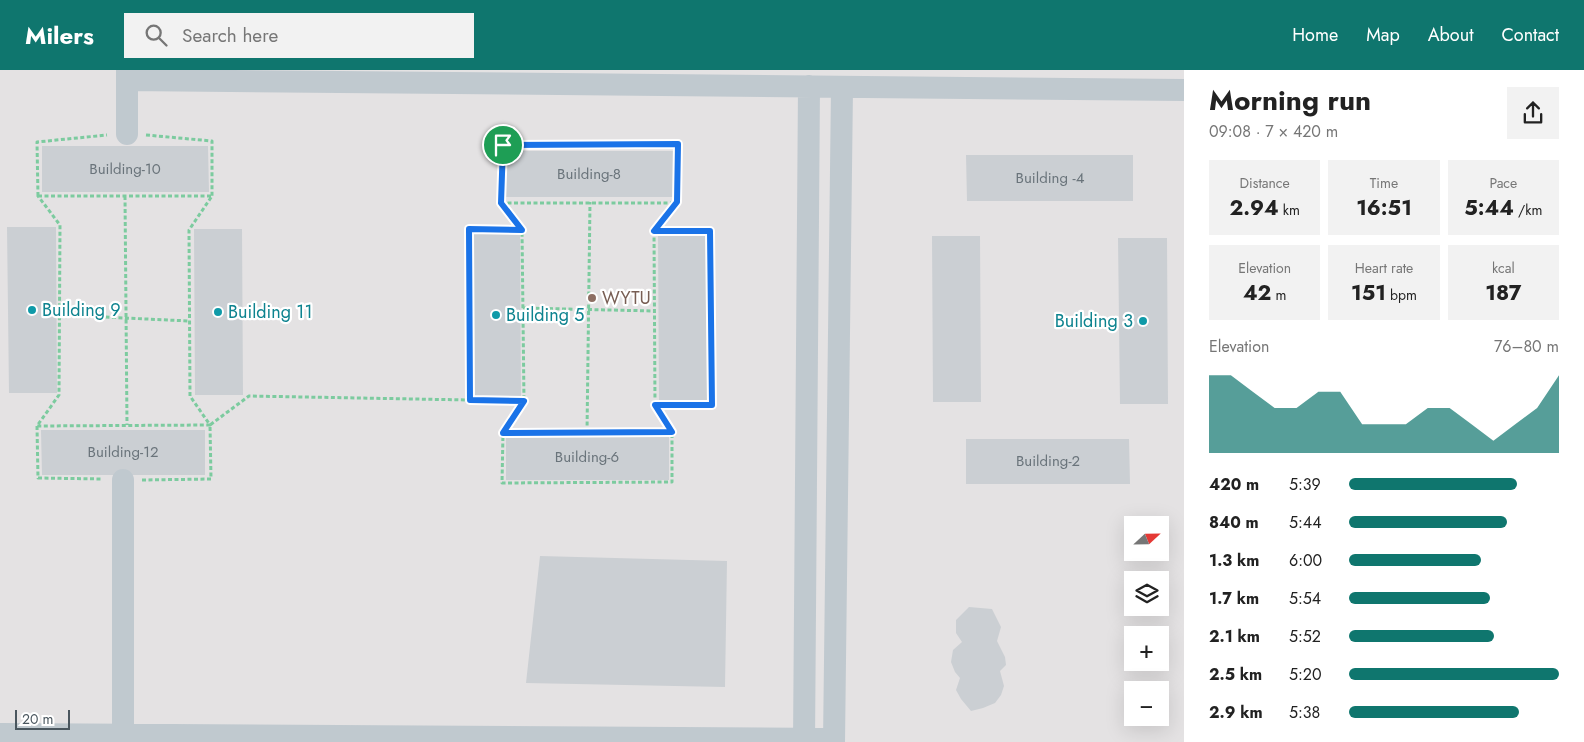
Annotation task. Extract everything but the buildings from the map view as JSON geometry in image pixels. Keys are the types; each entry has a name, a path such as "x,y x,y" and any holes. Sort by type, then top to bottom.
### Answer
{"street":[{"path":"127,134 127,75 842,88 1184,90"},
{"path":"804,740 809,86"},
{"path":"0,734 834,740 842,88"},
{"path":"806,425 838,425"},
{"path":"123,480 123,734"}],"path":[{"path":"210,425 190,396 189,230 212,196 212,141 127,134 37,142 38,196 60,225 59,396 37,426 210,425 249,396 524,401"},
{"path":"678,144 677,202 654,231 655,405 672,432 672,482 502,483 503,433 524,401 522,230 501,203 503,145 678,144"},
{"path":"38,196 212,196"},
{"path":"125,196 127,425"},
{"path":"587,432 590,202"},
{"path":"501,203 677,202"},
{"path":"470,400 469,229 522,230"},
{"path":"654,231 710,231 712,405 655,405"},
{"path":"523,308 655,312"},
{"path":"60,315 190,321"},
{"path":"503,433 672,432"}],"shaded area":[{"name":"WYTU","path":"0,70 1184,70 1184,742 0,742"}],"place":[{"name":"WYTU","path":"592,298"},
{"name":"Building 9","path":"32,310"},
{"name":"Building 11","path":"218,312"},
{"name":"Building 5","path":"496,315"},
{"name":"Building 3","path":"1143,321"}],"route":[{"path":"678,144 677,202 654,231 710,231 712,405 655,405 672,432 503,433 524,401 470,400 469,229 522,230 501,203 503,145 678,144"}]}
